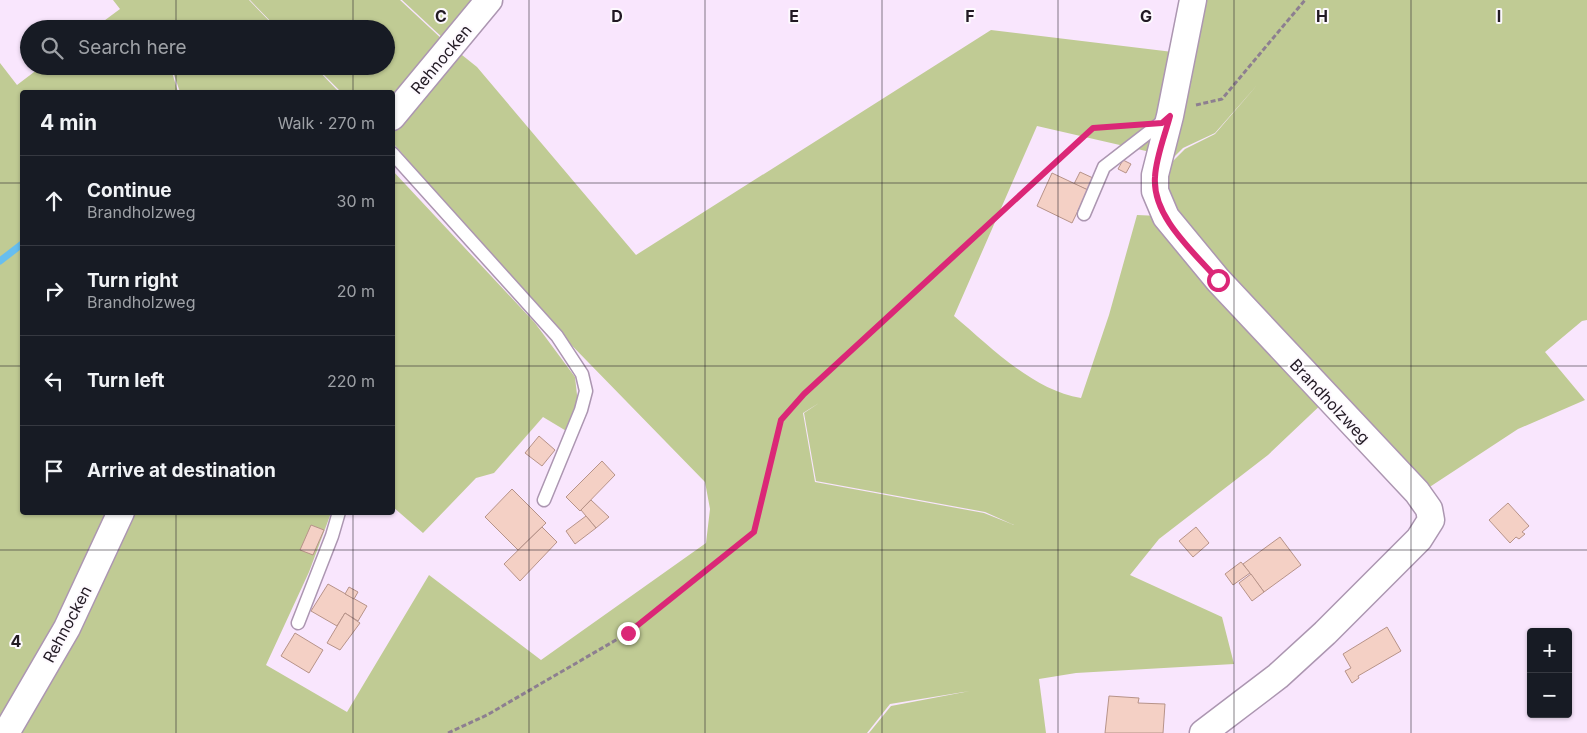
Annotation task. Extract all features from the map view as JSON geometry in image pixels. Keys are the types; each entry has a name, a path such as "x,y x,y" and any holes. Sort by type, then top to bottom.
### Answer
{"street":[{"name":"Rehnocken","path":"395,113 490,0"},
{"name":"Brandholzweg","path":"1193,0 1155,174 1155,191 1166,217 1218,280 1417,492 1429,509 1431,520 1419,539 1325,633 1278,676 1203,733"},
{"name":"Rehnocken","path":"6,733 67,628 120,515"}],"lane":[{"path":"1084,214 1104,167 1168,116"},
{"path":"395,156 558,336 582,374 586,391 581,410 544,500"},
{"path":"298,623 332,536 338,515"}],"path":[{"path":"448,733 487,715 628,633 754,532 781,420 804,394 1093,128 1168,116 1222,99 1305,0"}],"green space":[{"path":"113,0 249,0 268,20 105,20 120,9"},
{"path":"250,0 400,0 444,41 395,100 395,90 339,90 324,75 395,75 395,20 269,20"},
{"path":"402,0 479,0 445,40"},
{"path":"1201,0 1587,0 1587,320 1582,321 1545,352 1585,400 1518,429 1422,492 1342,408 1162,194 1167,167 1185,149 1215,134 1258,84 1215,133 1183,148 1162,169"},
{"path":"991,30 1181,53 1159,154 1037,126 954,316 1013,366 1029,377 1063,393 1081,398 1109,315 1137,215 1159,216 1327,399 1268,455 1159,539 1130,575 1222,617 1234,664 1076,673 1039,679 1046,733 869,733 891,706 970,691 890,704 867,733 16,733 130,515 330,515 309,572 266,665 347,712 429,575 541,660 706,543 710,509 705,482 548,321 395,145 395,121 457,51 477,67 636,255","holes":["819,403 804,413 816,481 985,512 1014,525 984,513 815,482 803,413"]},
{"path":"0,63 17,85 30,75 173,75 177,90 20,90 20,515 111,515 34,664 0,722"},
{"path":"174,75 323,75 337,90 179,90"},
{"path":"395,173 535,323 575,377 578,404 568,432 543,417 494,473 476,478 423,533 395,509"}],"building":[{"path":"1123,160 1131,164 1126,173 1118,169"},
{"path":"1080,172 1093,178 1088,190 1074,184"},
{"path":"1052,173 1088,190 1072,223 1037,206"},
{"path":"539,436 555,450 542,466 525,453"},
{"path":"602,461 615,475 580,511 566,497"},
{"path":"512,489 546,523 518,550 485,517"},
{"path":"591,500 609,517 596,528 581,510"},
{"path":"1508,503 1529,526 1522,532 1525,534 1519,539 1516,537 1510,543 1489,520"},
{"path":"586,516 596,528 575,544 566,531"},
{"path":"311,525 324,530 313,555 300,550"},
{"path":"542,527 557,542 520,581 504,564"},
{"path":"1196,527 1209,543 1193,557 1179,541"},
{"path":"1280,537 1301,565 1264,592 1243,564"},
{"path":"1241,562 1250,573 1233,585 1225,574"},
{"path":"1251,574 1264,592 1252,601 1239,583"},
{"path":"328,584 367,606 358,621 345,613 337,626 311,611"},
{"path":"349,587 358,592 354,599 345,594"},
{"path":"345,613 360,623 340,650 327,643"},
{"path":"1387,627 1401,651 1358,676 1359,678 1352,683 1345,671 1351,668 1343,654"},
{"path":"295,633 323,650 309,673 281,656"},
{"path":"1109,696 1139,698 1138,703 1165,704 1163,733 1105,733"}],"waterway":[{"path":"0,261 20,246"}],"route":[{"path":"628,633 754,532 781,420 804,394 1093,128 1162,123 1170,116 1155,174 1155,191 1166,217 1218,280"}]}
